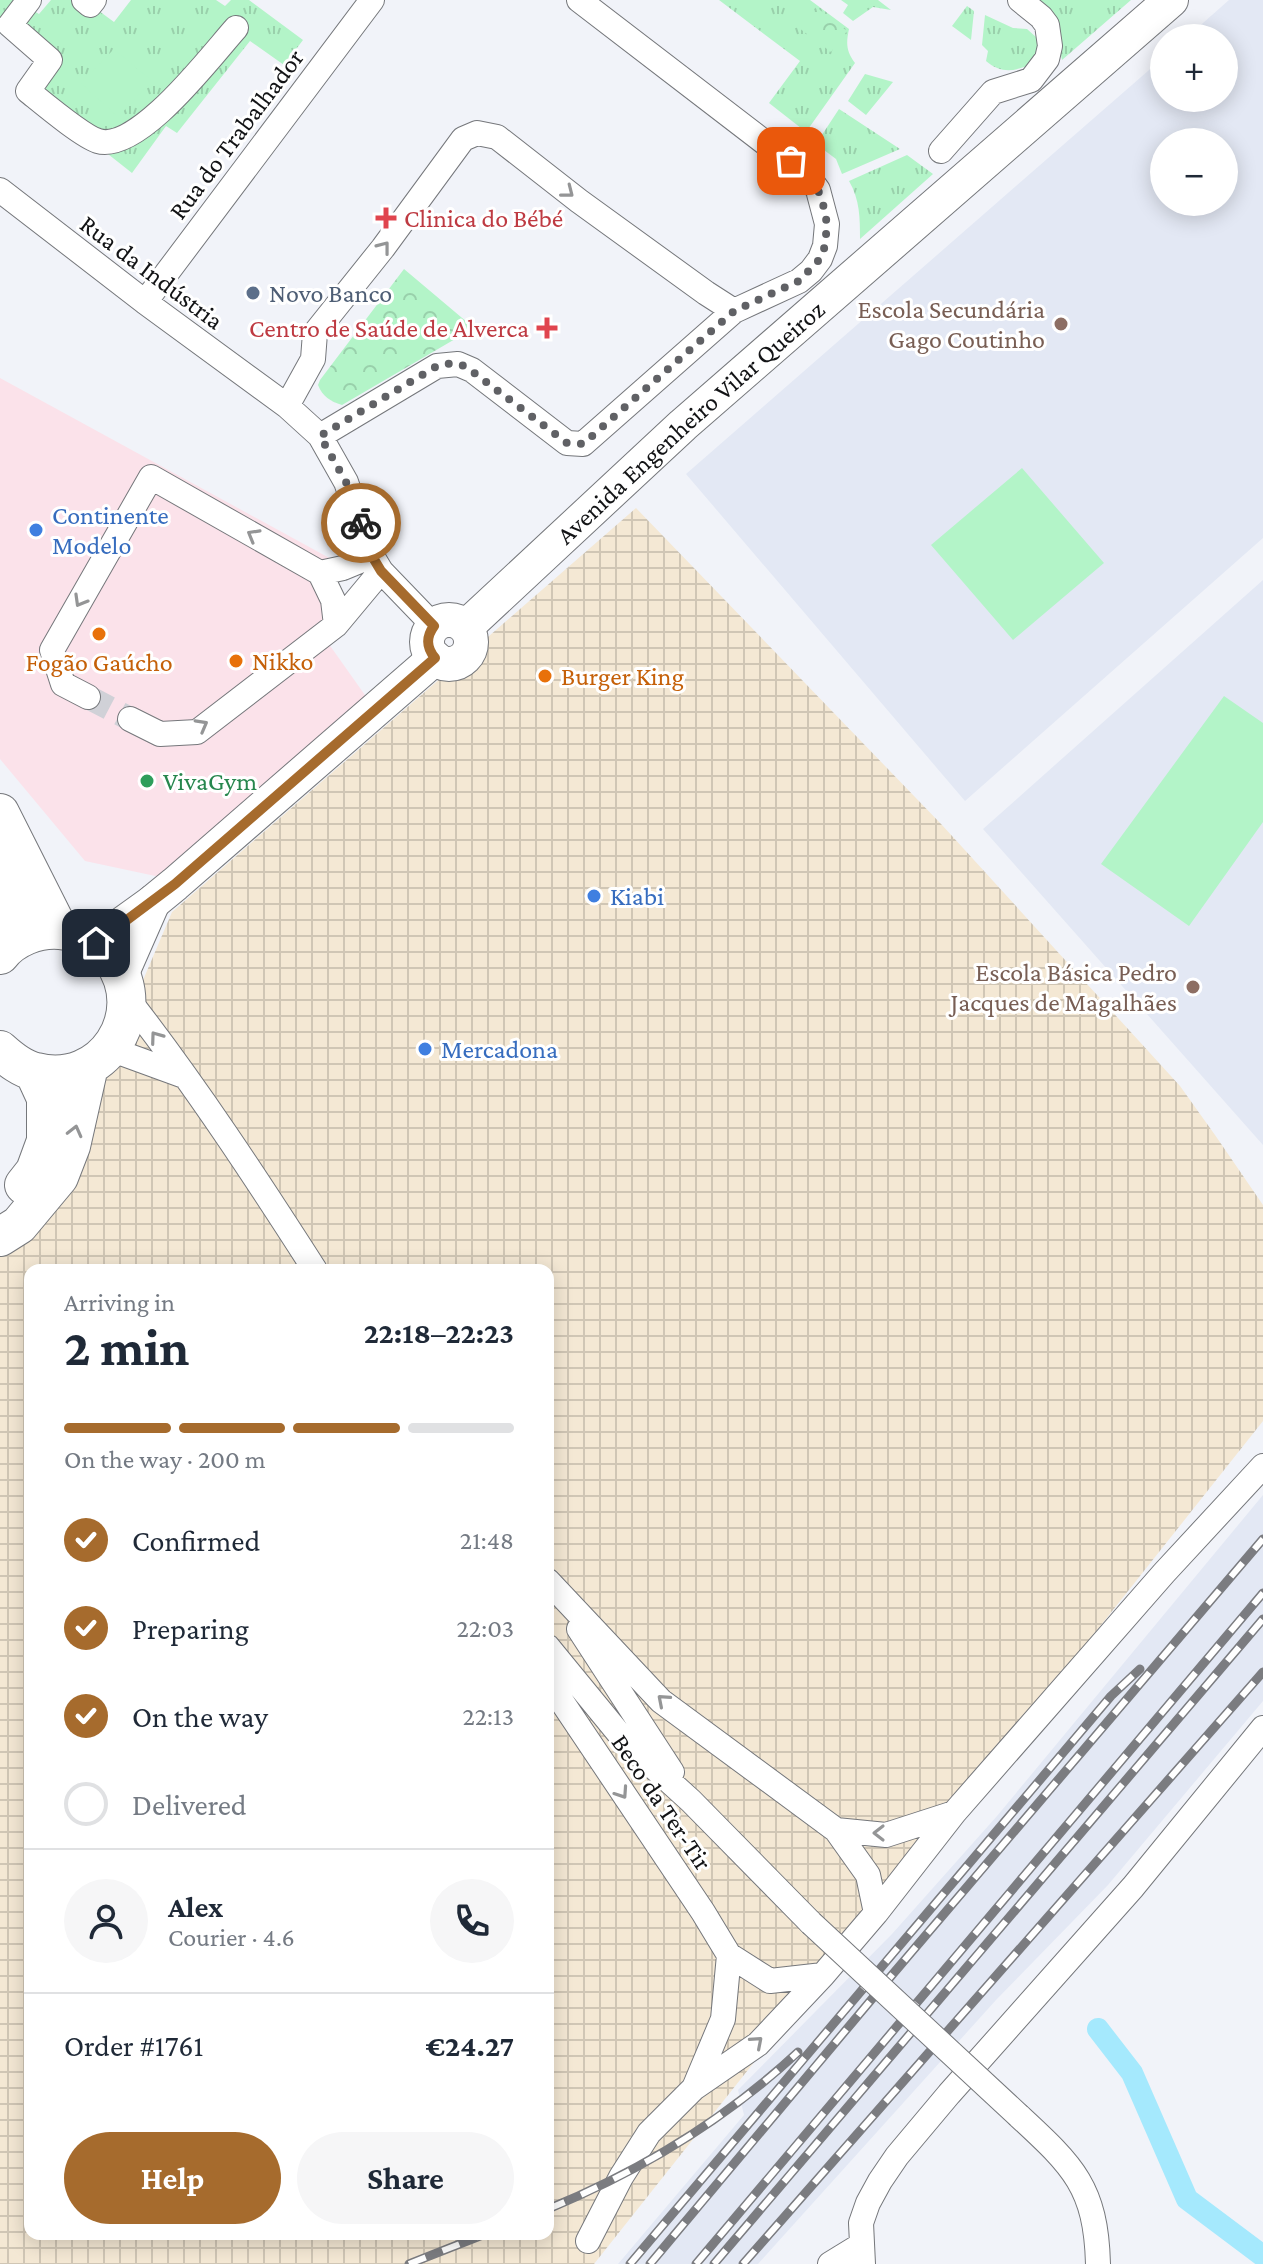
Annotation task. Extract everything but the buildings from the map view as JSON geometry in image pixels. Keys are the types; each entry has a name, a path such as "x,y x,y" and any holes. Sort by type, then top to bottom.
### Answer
{"main road":[{"name":"Avenida Engenheiro Vilar Queiroz","path":"96,943 153,902 683,425 1171,0"},
{"path":"0,813 59,930"},
{"path":"0,853 7,867 12,895 4,950"},
{"name":"Avenida Engenheiro Vilar Queiroz","path":"124,987 153,902"},
{"path":"0,1237 19,1225 59,1177 100,1058 120,1034 126,1017 124,987 108,953 96,943 78,934 59,930 31,934 4,950"},
{"path":"0,1050 15,1063 34,1072 52,1075 71,1073 100,1058"},
{"path":"0,1210 8,1205 35,1171 46,1141 46,1098 34,1072"}],"street":[{"path":"29,0 10,25 50,60 28,91 93,140 108,144 127,137 158,115 236,28"},
{"path":"84,0 90,5 94,0"},
{"name":"Rua do Trabalhador","path":"145,302 372,0"},
{"path":"320,436 437,366 452,363 472,370 567,443 583,444 734,311 799,281 820,259 827,224 818,190 807,175 579,0"},
{"path":"941,151 993,92 1031,80 1047,59 1050,46 1047,25 1020,0"},
{"path":"287,406 313,359 315,333 383,248 463,139 477,133 497,137 693,284 734,311"},
{"name":"Rua da Indústria","path":"0,190 287,406 320,436 346,482 376,564 445,637"},
{"path":"88,697 63,684 52,650 151,477 320,573 333,600 336,625"},
{"path":"320,573 376,564"},
{"path":"130,719 160,734 197,732 336,625 376,564"},
{"path":"124,987 311,1264"},
{"path":"100,1058 184,1076"},
{"path":"588,2241 621,2177 649,2133 694,2088 758,2044 823,1975 954,1813 1164,1573 1263,1466"},
{"path":"554,1587 661,1701 836,1830 868,1875 876,1913"},
{"path":"554,1590 691,1801"},
{"path":"554,1654 625,1741 691,1801 811,1923 1067,2162 1082,2185 1093,2213 1098,2237 1098,2264"},
{"name":"Beco da Ter-Tir","path":"554,1690 729,1955 770,1981 823,1975"},
{"path":"830,2264 862,2255 861,2223 868,2203 897,2156 1133,1887 1263,1728"},
{"path":"836,1830 886,1835 954,1813"},
{"path":"694,2088 723,2019 729,1955"}],"shaded area":[{"name":"Escola Secundária Gago Coutinho","path":"1229,0 1263,0 1263,538 965,801 686,474 1150,69 1150,112 1238,112 1238,24 1202,24"},
{"path":"0,378 333,560 326,640 372,705 160,877 85,861 0,759"},
{"path":"636,508 942,825 1180,1086 1215,1135 1263,1205 1263,1421 594,2264 0,2264 0,1251 44,1213 172,912"},
{"name":"Escola Básica Pedro Jacques de Magalhães","path":"1263,580 1263,1145 983,829"},
{"path":"1263,1495 1263,1701 1108,1885 996,2000 758,2264 618,2264 744,2115 738,2090 892,1934 997,1816"}],"green space":[{"path":"0,0 16,0 39,14 51,0 84,0 114,22 131,0 216,0 225,6 231,0 249,0 303,40 284,65 250,41 177,133 166,126 132,173 28,91 52,74 0,33"},
{"path":"719,0 810,0 849,29 848,47 855,63 806,132 769,103 800,61"},
{"path":"841,0 878,0 891,10 873,7 853,21 843,13 848,5"},
{"path":"1039,0 1131,0 1062,60"},
{"path":"967,6 974,11 971,40 952,26"},
{"path":"816,7 847,31 831,52 799,28"},
{"path":"985,15 1013,28 1027,29 1036,37 1040,45 1029,65 1007,70 996,68 986,61 988,51 982,45"},
{"path":"114,49 152,81 118,117 81,83"},
{"path":"865,74 893,82 866,115 848,101"},
{"path":"839,109 900,149 842,174 836,159 816,144"},
{"path":"907,155 933,174 860,239 857,202 849,181"},
{"path":"404,269 474,328 342,405 330,400 318,385 320,380"},
{"path":"1022,468 1104,563 1013,640 931,545"},
{"path":"1224,696 1263,723 1263,822 1189,926 1101,864"}],"waterway":[{"path":"1098,2029 1132,2073 1187,2199 1263,2256"}],"tunnel":[{"path":"88,697 130,719"}],"railway":[{"path":"650,2264 1263,1539"},
{"path":"696,2264 1263,1593"},
{"path":"714,2264 1263,1619"},
{"path":"630,2264 1111,1696 1140,1669"},
{"path":"743,2264 1263,1672"},
{"path":"554,2206 616,2178 680,2142 741,2100 798,2052"},
{"path":"409,2264 470,2240"}],"way so far":[{"path":"361,523 346,482 320,436 437,366 452,363 465,366 553,434 567,443 583,444 734,311 799,281 811,271 825,246 827,224 818,190 791,161"}],"place":[{"name":"Clinica do Bébé","path":"386,218"},
{"name":"Novo Banco","path":"253,293"},
{"name":"Escola Secundária Gago Coutinho","path":"1061,324"},
{"name":"Centro de Saúde de Alverca","path":"547,328"},
{"name":"Continente Modelo","path":"36,530"},
{"name":"Fogão Gaúcho","path":"99,634"},
{"name":"Nikko","path":"236,661"},
{"name":"Burger King","path":"545,676"},
{"name":"VivaGym","path":"147,781"},
{"name":"Kiabi","path":"594,896"},
{"name":"Escola Básica Pedro Jacques de Magalhães","path":"1193,987"},
{"name":"Mercadona","path":"425,1049"}],"route":[{"path":"96,943 175,884 435,658 427,639 434,626 381,571 372,556 361,523"}]}
